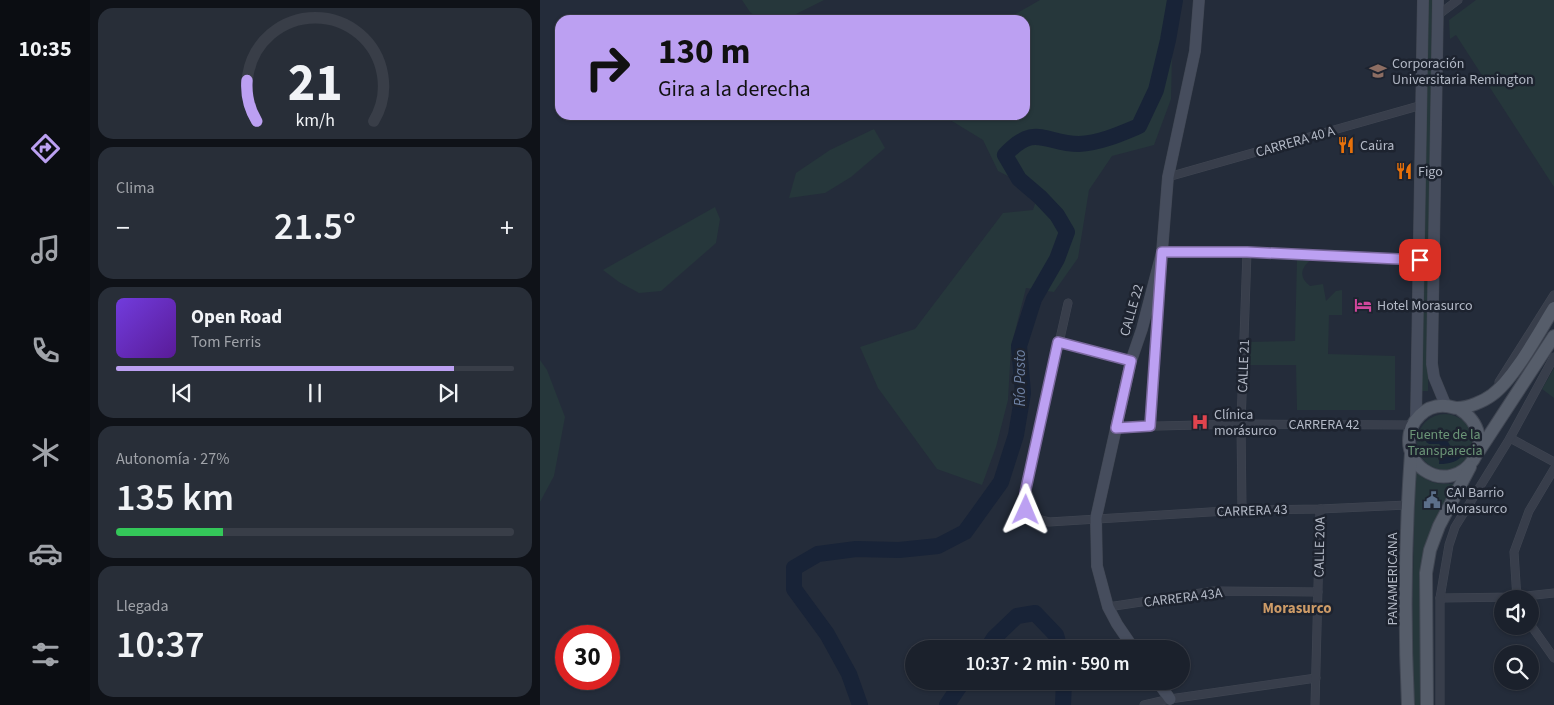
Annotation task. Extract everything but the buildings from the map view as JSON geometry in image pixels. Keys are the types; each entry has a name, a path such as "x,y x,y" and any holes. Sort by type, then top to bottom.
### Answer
{"main road":[{"name":"CALLE 22","path":"1128,640 1108,607 1097,566 1096,518 1131,361 1142,329 1162,252 1168,177 1196,51 1198,0"},
{"path":"1414,422 1420,260 1423,0"},
{"path":"1438,0 1432,364 1434,377 1452,407 1467,414 1477,428 1479,444 1474,460 1463,471 1454,475 1443,476 1424,470 1411,454 1409,434 1414,422 1424,411 1435,407 1452,407 1474,404 1492,395 1508,380 1554,308"},
{"path":"1427,705 1426,573 1430,550 1439,526 1474,460 1549,358 1554,336"},
{"name":"PANAMERICANA","path":"1408,705 1406,670 1408,504 1411,454"},
{"path":"1163,690 1170,702"}],"street":[{"path":"1438,15 1458,0"},
{"name":"CARRERA 40 A","path":"1168,177 1422,104"},
{"path":"1150,426 1162,252 1247,252 1420,260"},
{"name":"CALLE 21","path":"1242,510 1241,424 1247,252"},
{"path":"1492,395 1554,295"},
{"path":"1068,303 1058,342 1131,361"},
{"name":"CARRERA 43","path":"1058,342 1025,493 1026,510 1030,516 1049,522 1242,510 1320,509 1408,504"},
{"path":"1440,705 1440,598 1449,545 1455,527 1510,438 1549,358"},
{"name":"CARRERA 42","path":"1116,428 1414,422"},
{"path":"1510,438 1554,462"},
{"path":"1516,590 1514,552 1529,511 1554,469"},
{"name":"CALLE 20A","path":"1315,705 1320,509"},
{"name":"CARRERA 43A","path":"1108,607 1214,591 1318,592"},
{"path":"1539,594 1554,592"},
{"path":"1440,598 1494,598"},
{"path":"1538,635 1554,658"},
{"path":"1427,671 1441,671"},
{"path":"1144,705 1316,678"}],"green space":[{"path":"742,0 824,0 796,15 753,15"},
{"path":"1040,0 1178,0 1172,56 1171,99 1154,145 1112,156 1089,190 1078,258 1054,292 1026,288 1011,347 1008,400 996,447 982,485 937,469 878,388 860,347 915,329 1003,213 1033,210 1039,192 998,171 983,140 950,120 1030,120 1030,15 1014,15"},
{"path":"1423,0 1432,0 1428,391 1420,391"},
{"path":"1476,0 1554,0 1554,187 1456,35 1450,39 1449,20"},
{"path":"874,129 885,148 851,177 825,193 789,198 796,173 830,150"},
{"path":"715,207 720,219 716,243 661,291 639,293 603,270"},
{"path":"1312,259 1305,265 1302,272 1306,283 1310,286 1323,284 1326,301 1336,291 1342,290 1342,315 1329,315 1328,354 1395,356 1395,410 1297,410 1296,365 1246,365 1246,342 1295,341 1297,260"},
{"path":"540,360 547,370 565,417 554,476 540,502"},
{"path":"1554,368 1554,398 1542,389"},
{"name":"Fuente de la Transparecia","path":"1445,414 1456,416 1465,422 1471,431 1473,442 1471,453 1465,462 1456,468 1445,470 1434,468 1425,462 1419,453 1417,442 1419,431 1425,422 1434,416"},
{"path":"1415,471 1425,479 1434,482 1455,484 1424,551 1422,705 1412,705 1411,682"}],"water":[{"path":"1442,432 1450,435 1447,440 1451,447 1465,452 1454,462 1447,464 1439,464 1442,447 1439,444 1429,444 1426,442 1430,436"}],"waterway":[{"name":"Río Pasto","path":"860,705 849,674 827,634 794,589 794,568 818,554 856,549 899,550 938,546 965,532 1001,482 1016,435 1023,393 1019,346 1034,299 1057,259 1067,232 1057,215 1019,179 1005,155 1024,139 1033,137 1079,144 1110,138 1139,126 1156,90 1175,0"},
{"name":"Río Pasto","path":"993,640 1017,616 1035,613 1056,635 1057,640"},
{"name":"Río Pasto","path":"947,705 957,690"},
{"name":"Río Pasto","path":"1063,705 1064,690"}],"place":[{"name":"Corporación Universitaria Remington","path":"1378,71"},
{"name":"Caüra","path":"1346,145"},
{"name":"Figo","path":"1404,171"},
{"name":"Hotel Morasurco","path":"1363,305"},
{"name":"Clínica morásurco","path":"1200,422"},
{"name":"CAI Barrio Morasurco","path":"1432,500"}],"district":[{"name":"Morasurco","path":"1297,608"}],"route":[{"path":"1026,510 1025,493 1058,342 1131,361 1116,428 1150,426 1162,252 1247,252 1420,260"}]}
